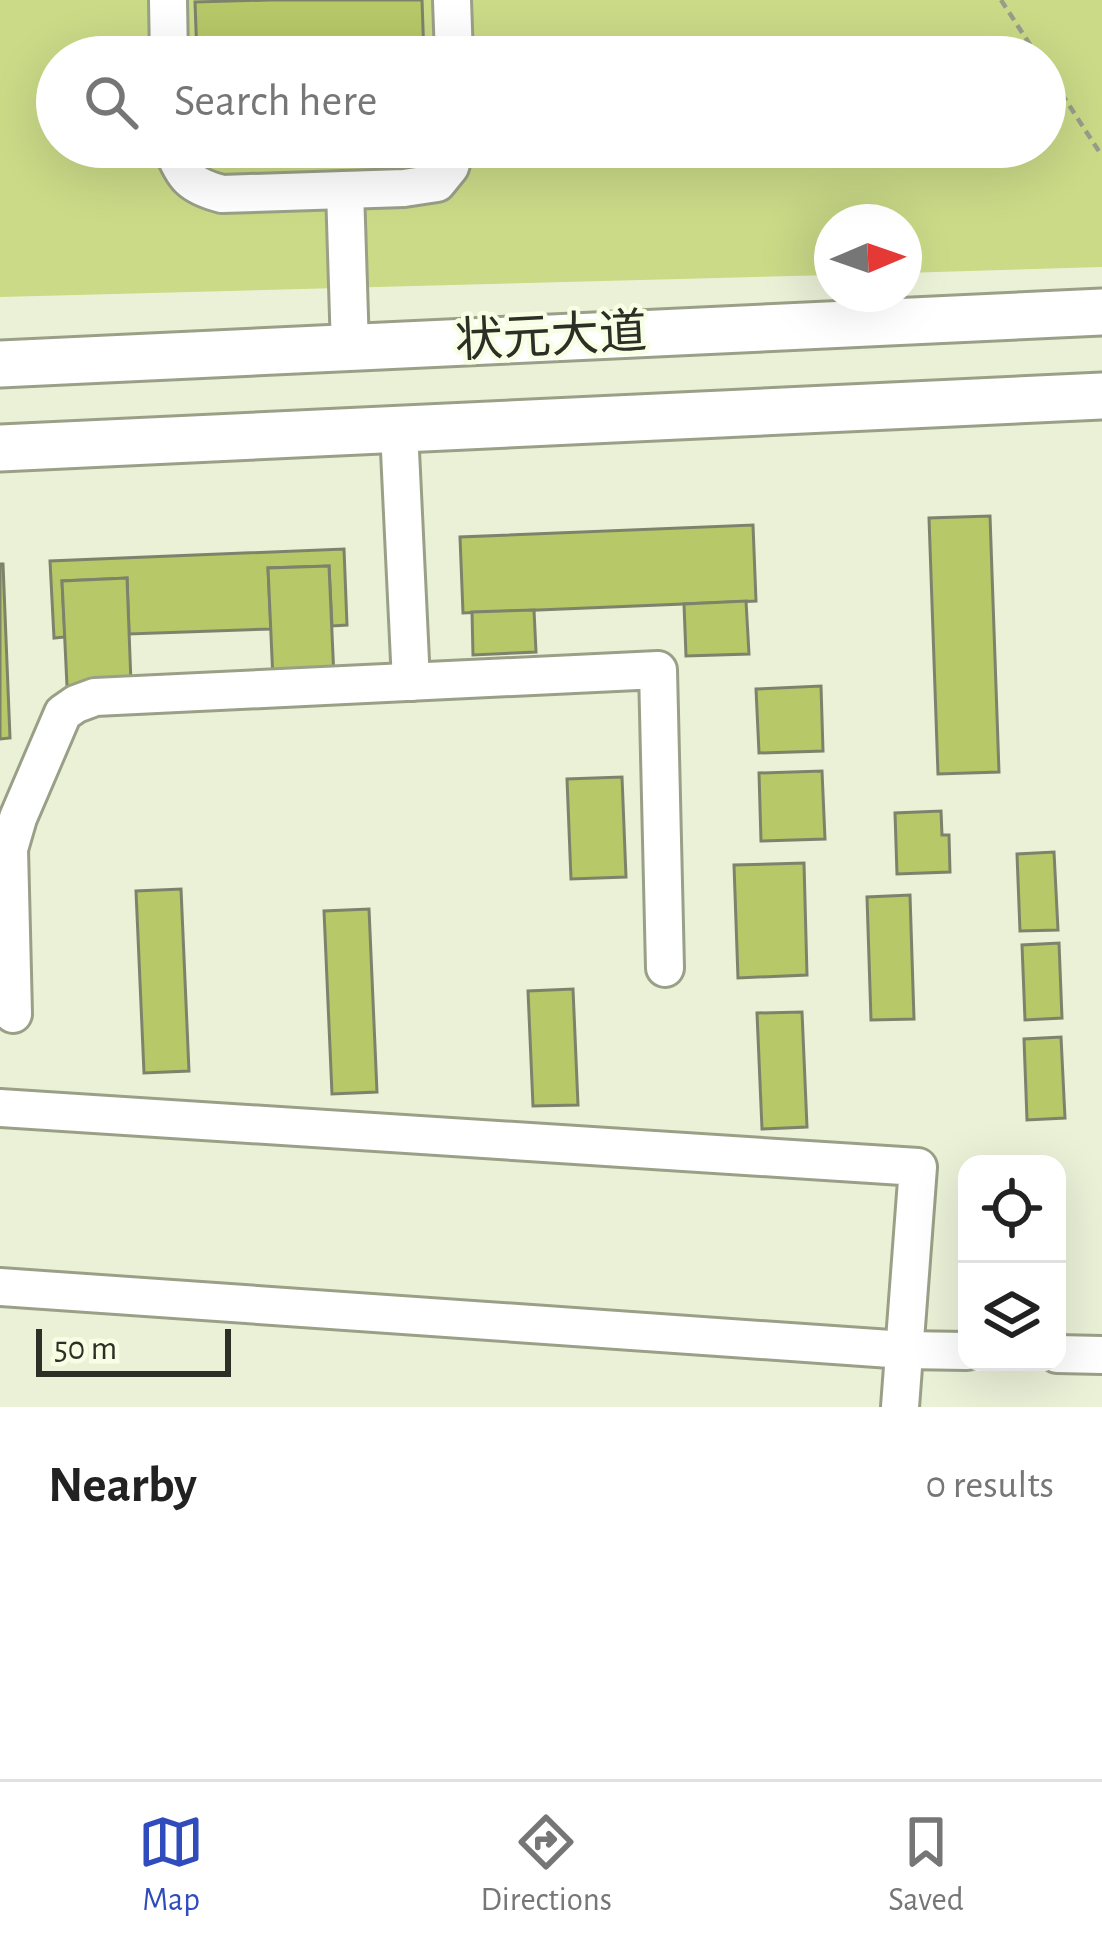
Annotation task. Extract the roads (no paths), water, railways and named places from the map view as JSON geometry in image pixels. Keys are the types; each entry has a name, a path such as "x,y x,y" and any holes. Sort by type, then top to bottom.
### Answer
{"main road":[{"name":"状元大道","path":"0,364 1102,312"},
{"name":"状元大道","path":"0,448 1102,396"}],"street":[{"path":"168,0 169,36"},
{"path":"452,0 453,36"},
{"path":"181,168 197,187 222,194 404,188 437,183 449,168"},
{"path":"345,190 350,348"},
{"path":"398,430 411,682"},
{"path":"13,1014 8,849 63,713 94,698 658,670 665,968"},
{"path":"0,1108 918,1167 900,1407"},
{"path":"0,1287 958,1351"},
{"path":"1066,1354 1102,1355"}]}
